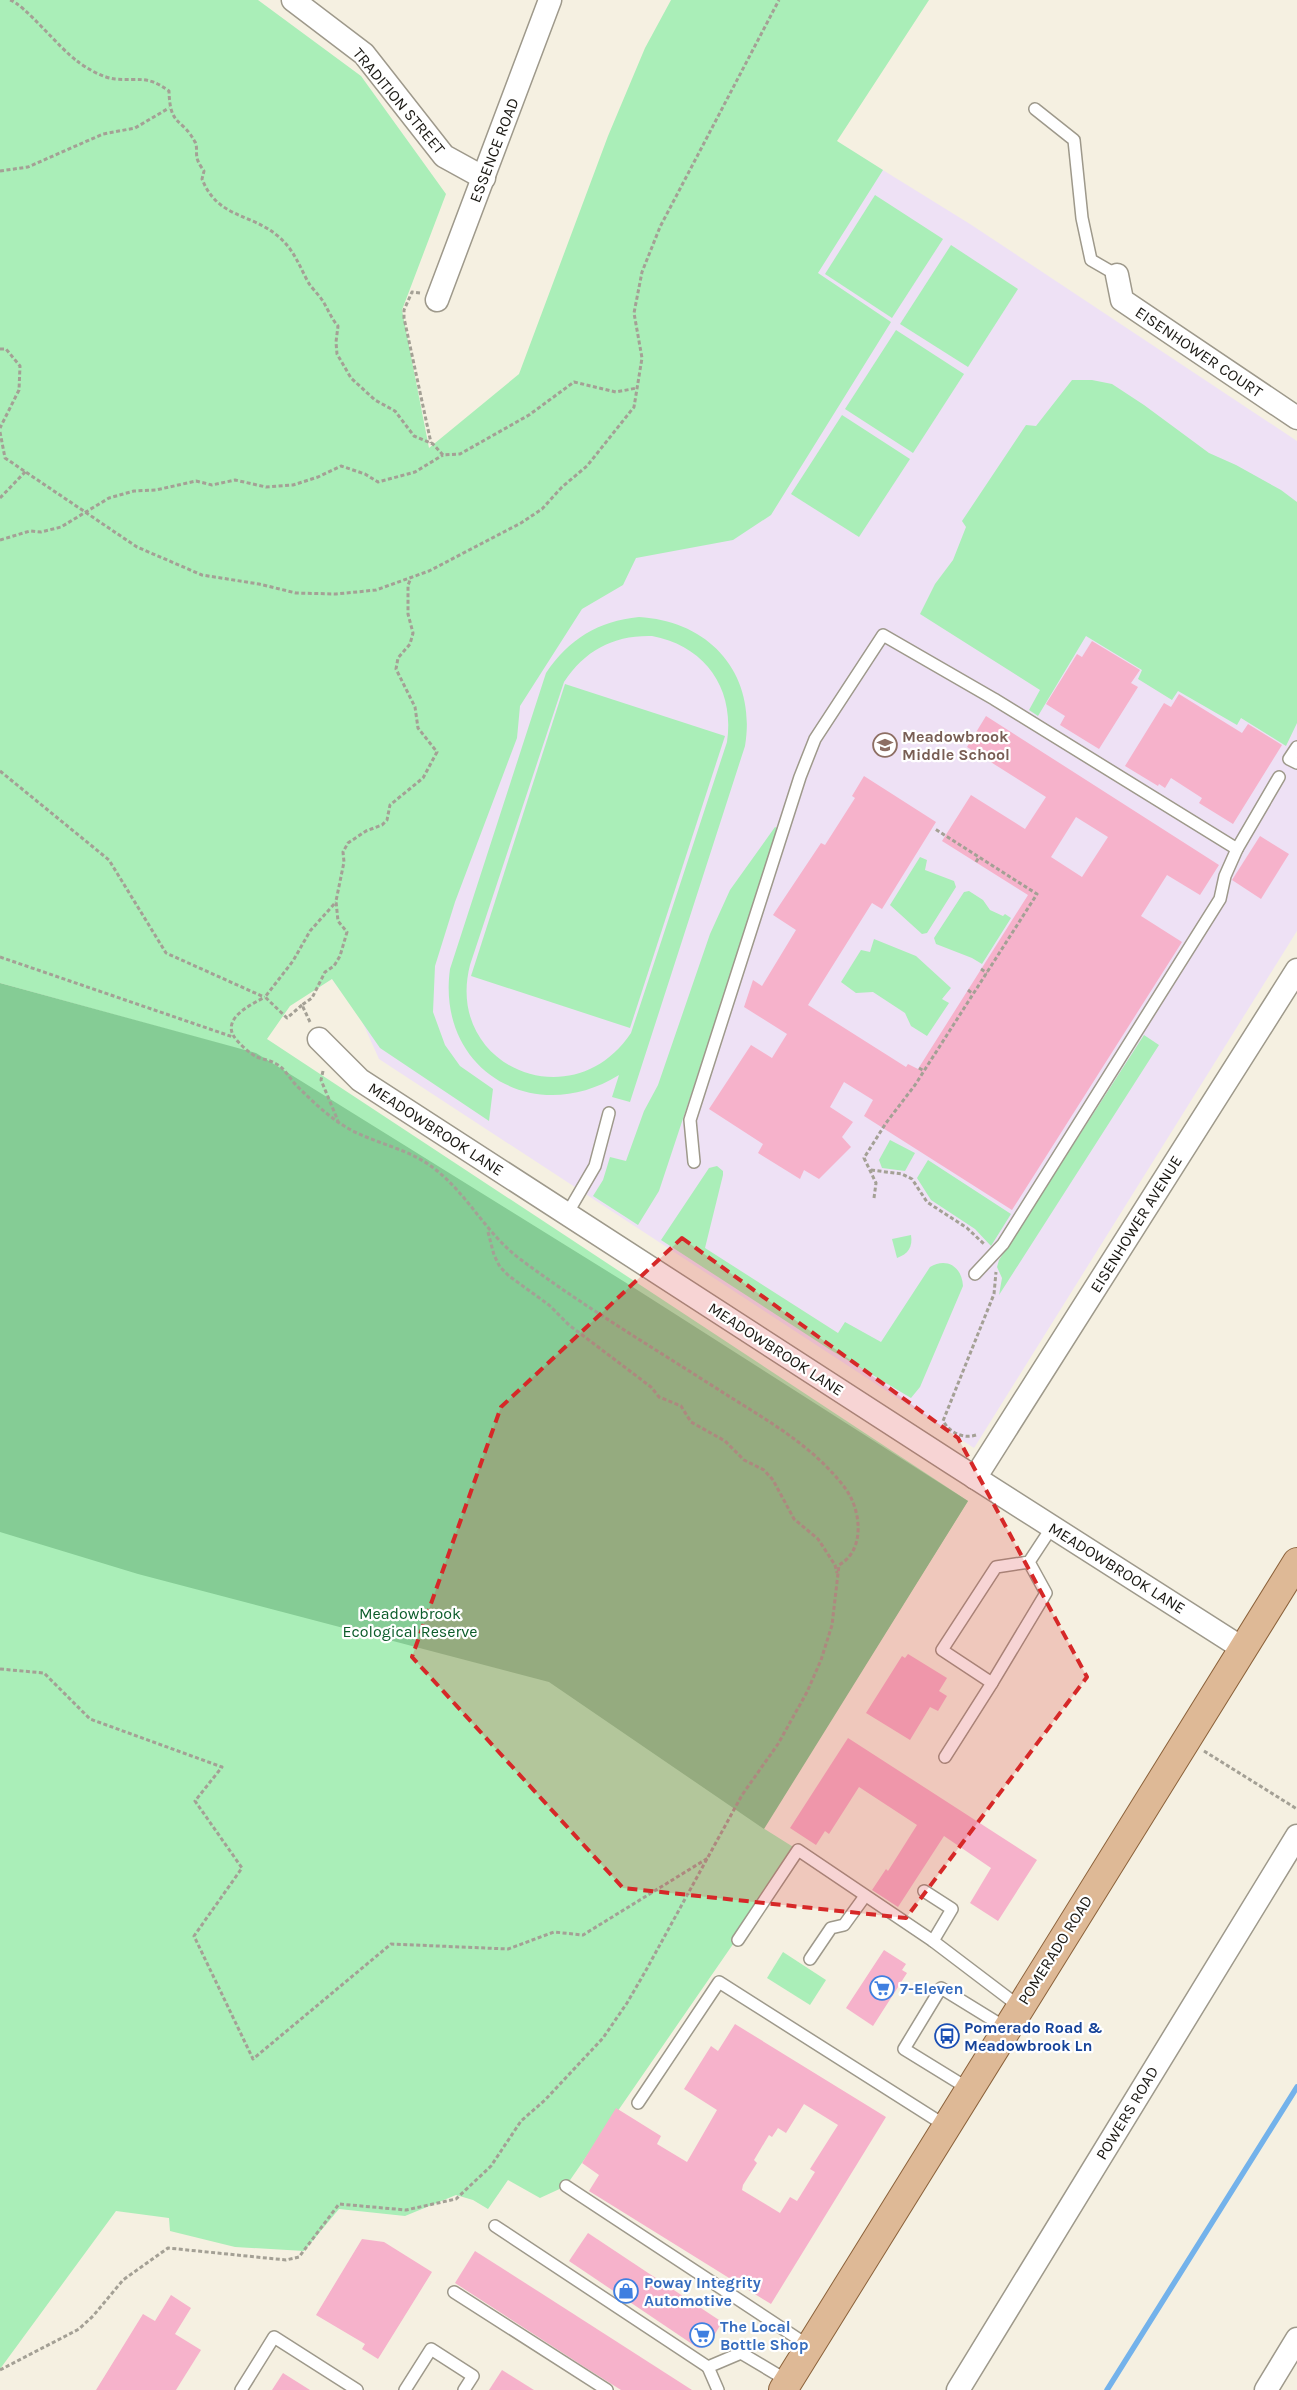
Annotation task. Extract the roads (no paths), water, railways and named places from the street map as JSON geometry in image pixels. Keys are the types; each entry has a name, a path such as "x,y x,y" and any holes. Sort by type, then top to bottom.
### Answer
{"main road":[{"name":"POMERADO ROAD","path":"785,2386 1297,1562"}],"street":[{"name":"TRADITION STREET","path":"293,0 364,54 444,156 484,178"},
{"name":"ESSENCE ROAD","path":"437,300 550,0"},
{"name":"EISENHOWER COURT","path":"1117,275 1122,300 1297,418"},
{"name":"EISENHOWER AVENUE","path":"975,1478 1297,970"},
{"name":"MEADOWBROOK LANE","path":"320,1040 360,1080 975,1478 1242,1648"},
{"name":"POWERS ROAD","path":"958,2390 1297,1836"},
{"path":"1266,2390 1297,2339"}],"lane":[{"path":"1035,109 1074,140 1082,218 1091,260 1117,275"},
{"path":"694,1162 690,1120 800,777 815,739 883,635 1001,704 1237,849"},
{"path":"1297,747 1289,759 1297,763"},
{"path":"975,1274 1004,1244 1220,899 1225,876 1237,849 1279,777"},
{"path":"567,1214 595,1166 609,1113"},
{"path":"992,1683 942,1650 996,1567 1029,1562 1052,1527"},
{"path":"945,1757 1046,1593 1029,1562"},
{"path":"738,1940 798,1850 933,1941 1013,2017"},
{"path":"924,1891 952,1909 933,1941"},
{"path":"810,1958 831,1928 844,1925 865,1896"},
{"path":"638,2103 719,1982 946,2126"},
{"path":"969,2089 904,2049 941,1988 1013,2017"},
{"path":"566,2186 809,2346"},
{"path":"495,2226 708,2368 718,2390"},
{"path":"454,2292 607,2390"},
{"path":"241,2390 274,2337 357,2390"},
{"path":"405,2390 431,2349 473,2376 464,2390"},
{"path":"708,2368 741,2353 785,2386"}],"waterway":[{"path":"1107,2390 1297,2087"}],"place":[{"name":"Meadowbrook Middle School","path":"885,745"},
{"name":"7-Eleven","path":"882,1988"},
{"name":"Pomerado Road & Meadowbrook Ln","path":"947,2036"},
{"name":"Poway Integrity Automotive","path":"626,2291"},
{"name":"The Local Bottle Shop","path":"702,2335"}],"park label":[{"name":"Meadowbrook Ecological Reserve","path":"410,1622"}]}
